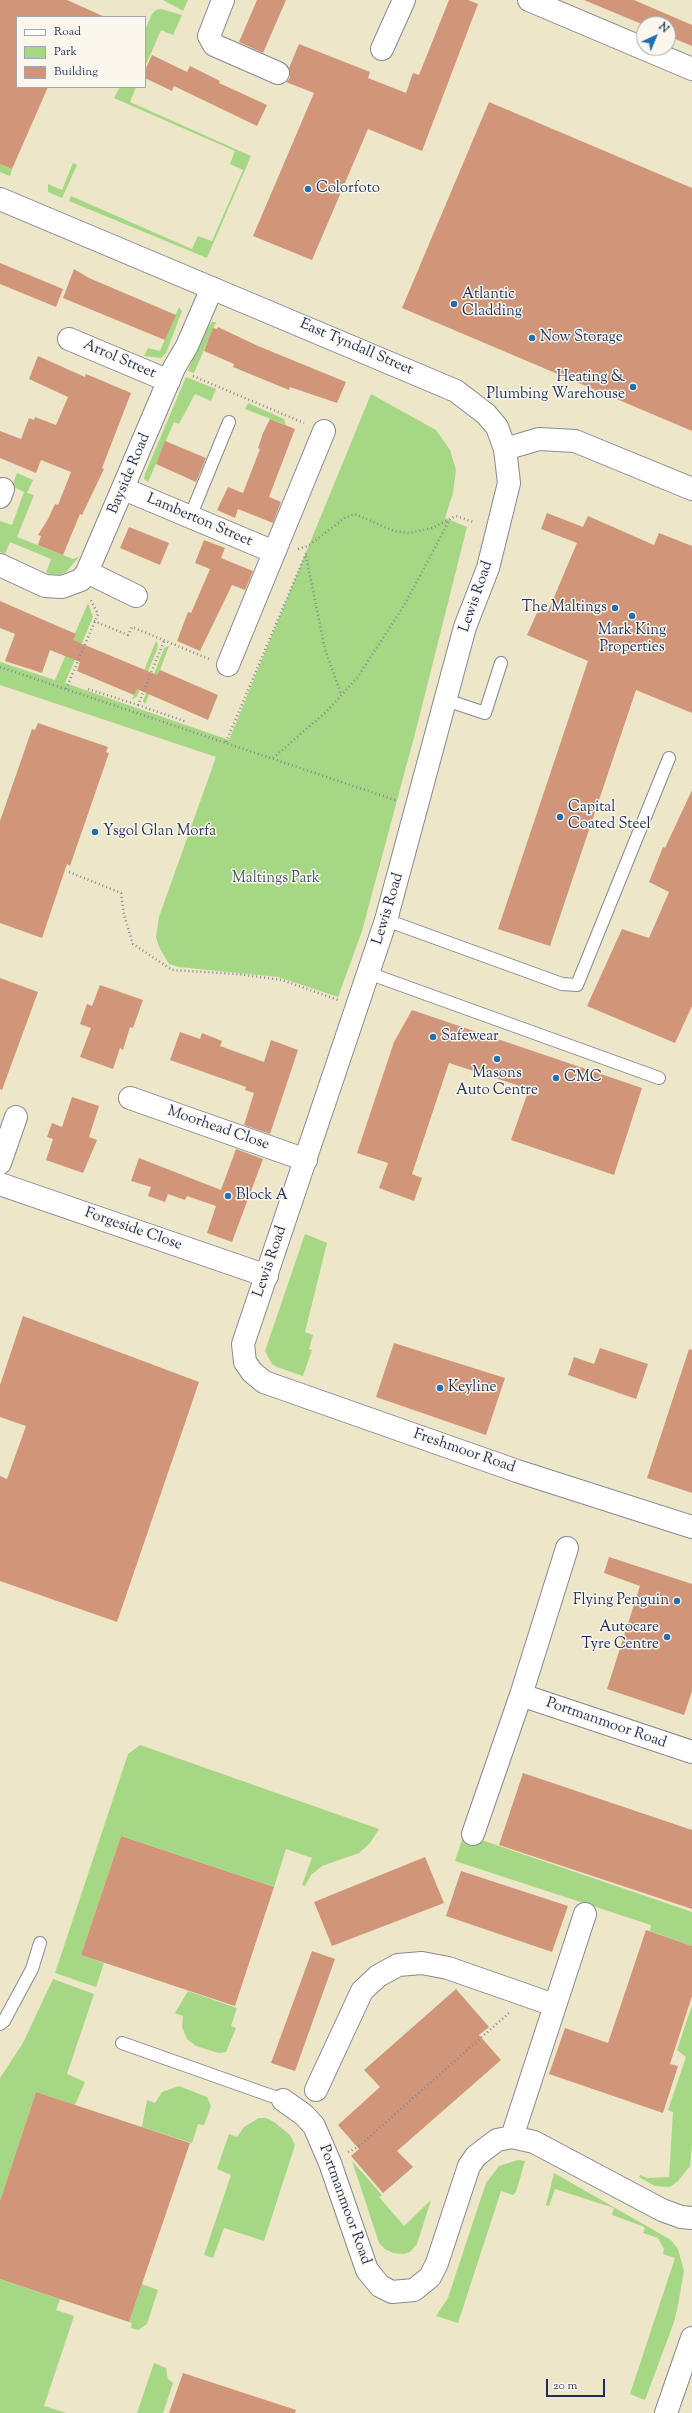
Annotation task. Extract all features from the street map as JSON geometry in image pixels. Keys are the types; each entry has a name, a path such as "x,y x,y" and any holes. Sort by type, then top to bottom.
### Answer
{"street":[{"path":"223,0 209,36 214,44 278,73"},
{"path":"382,49 404,0"},
{"path":"529,0 692,69"},
{"name":"East Tyndall Street","path":"0,199 456,391 486,414 497,427 505,449"},
{"name":"Bayside Road","path":"84,576 124,489 171,374 187,346 212,288"},
{"name":"Arrol Street","path":"69,340 171,374"},
{"path":"228,665 284,551 324,431"},
{"path":"505,449 539,439 575,441 692,489"},
{"name":"Lewis Road","path":"245,1362 243,1344 386,920 418,807 465,627 488,568 509,483 505,449"},
{"name":"Lamberton Street","path":"124,489 190,517 284,551"},
{"path":"0,565 45,586 62,587 84,576 136,596"},
{"name":"Moorhead Close","path":"130,1098 306,1160"},
{"path":"0,1163 16,1117"},
{"name":"Forgeside Close","path":"0,1184 267,1276"},
{"name":"Freshmoor Road","path":"245,1362 252,1372 264,1382 524,1473 692,1527"},
{"path":"473,1834 521,1695 567,1548"},
{"name":"Portmanmoor Road","path":"521,1695 692,1752"},
{"path":"512,2137 554,2005 579,1936 584,1914"},
{"path":"316,2090 362,1992 378,1976 398,1965 422,1963 448,1968 554,2005"},
{"name":"Portmanmoor Road","path":"282,2100 304,2115 314,2126 330,2163 367,2270 380,2286 392,2292 414,2290 430,2277 469,2166 487,2147 497,2140 512,2137 534,2142 662,2210 681,2217 692,2218"},
{"path":"666,2413 692,2338"}],"lane":[{"path":"190,517 229,422"},
{"path":"446,700 485,714 501,664"},
{"path":"386,920 562,984 577,985 670,758"},
{"path":"368,973 659,1078"},
{"path":"0,2024 4,2021 32,1969 40,1943"},
{"path":"122,2043 282,2100"}],"path":[{"path":"171,374 324,431"},
{"path":"284,551 308,546 346,517 355,514 387,529 409,533 432,528 456,516 472,522"},
{"path":"273,758 326,712 357,678 401,610 450,519"},
{"path":"308,546 306,558 324,642 341,695"},
{"path":"226,742 307,551"},
{"path":"66,689 98,614 84,576"},
{"path":"94,621 128,635 132,627 164,641 228,665"},
{"path":"138,704 164,641"},
{"path":"0,667 418,807"},
{"path":"88,689 138,704 187,722"},
{"path":"69,872 121,893 124,914 133,944 172,970 238,974 282,980 357,1007"},
{"path":"330,2163 358,2147 513,2010 525,1995"}],"green space":[{"path":"163,0 188,0 183,11"},
{"path":"161,9 182,15 173,35 161,30 146,65 146,28 152,14 156,10"},
{"path":"119,88 136,88 130,102 251,156 207,258 69,201 71,196 192,249 198,236 212,241 243,170 230,164 235,151 114,98"},
{"path":"73,163 77,165 62,198 48,192 48,184 62,190"},
{"path":"0,164 12,169 10,176 0,172"},
{"path":"179,307 182,311 166,353 161,358 144,356 148,348 160,351"},
{"path":"212,322 216,322 194,373 188,371 203,333"},
{"path":"186,377 216,389 211,401 195,394 179,424 174,422 148,482 144,479 145,474"},
{"name":"Maltings Park","path":"371,394 436,430 450,450 456,470 453,493 445,518 467,527 417,726 362,931 338,997 278,977 179,967 169,964 159,947 156,937 159,917 216,757 0,685 0,662 55,680 88,603 93,617 65,683 229,740"},
{"path":"248,403 284,419 286,425 245,409"},
{"path":"17,473 33,480 27,493 34,495 17,537 73,559 79,557 66,572 58,575 46,573 51,559 10,542 5,554 0,552 0,521 12,525 24,492 12,486"},
{"path":"156,641 158,644 157,650 137,696 132,700"},
{"path":"169,646 145,704 143,701 163,651 165,647"},
{"path":"305,1234 327,1243 305,1332 313,1335 309,1349 312,1350 303,1376 272,1364 265,1351"},
{"path":"140,1745 379,1829 370,1843 359,1853 322,1866 311,1875 305,1886 302,1885 312,1858 286,1849 274,1887 121,1836 81,1955 104,1963 96,1987 55,1973 128,1754"},
{"path":"464,1834 692,1912 692,1946 650,1931 651,1925 455,1861"},
{"path":"53,1979 94,1994 67,2074 85,2082 75,2105 36,2092 0,2201 0,2078 23,2043"},
{"path":"188,1991 237,2008 231,2026 236,2028 226,2052 219,2053 196,2046 187,2039 182,2027 183,2016 175,2013"},
{"path":"692,2005 692,2144 690,2166 678,2181 670,2187 655,2186 639,2177 640,2175 647,2178 669,2177 673,2112 668,2110 686,2057 677,2050"},
{"path":"179,2086 207,2097 211,2106 204,2125 198,2124 192,2143 142,2127 147,2100 155,2103 162,2092"},
{"path":"259,2118 266,2118 274,2122 290,2135 295,2145 264,2241 224,2228 213,2258 204,2255 231,2175 217,2169 229,2134 237,2137 244,2127"},
{"path":"518,2160 525,2161 516,2192 513,2195 501,2191 458,2323 436,2316 448,2298 486,2183 499,2166"},
{"path":"352,2161 382,2195 379,2197 404,2226 431,2200 417,2244 410,2252 403,2254 393,2253 385,2249 379,2243"},
{"path":"554,2173 671,2240 678,2249 684,2271 678,2305 674,2322 645,2400 630,2394 675,2258 663,2254 664,2249 658,2238 643,2233 645,2228 612,2215 614,2208 555,2189 549,2206 546,2205"},
{"path":"0,2279 60,2299 56,2310 74,2316 44,2406 67,2413 0,2413"},
{"path":"142,2284 158,2290 147,2324 138,2330 131,2328 132,2323 129,2322"},
{"path":"154,2363 166,2368 168,2379 173,2383 163,2413 137,2413"}],"building":[{"path":"0,0 67,0 103,16 16,16 16,88 48,88 12,169 0,164"},
{"path":"257,0 286,0 263,53 239,42"},
{"path":"449,0 468,0 478,4 422,151 368,129 312,260 253,236 314,93 286,82 290,78 289,68 299,44 370,72 368,78 406,93 413,73 419,75"},
{"path":"584,0 634,0 671,16 636,16 636,22"},
{"path":"676,18 692,25 692,46 676,39"},
{"path":"152,55 187,72 190,66 220,81 219,83 267,105 257,126 174,86 172,91 146,78 146,68"},
{"path":"489,102 692,188 692,431 402,308"},
{"path":"0,263 63,289 56,307 0,284"},
{"path":"74,269 89,278 176,315 165,340 63,298"},
{"path":"218,327 258,346 346,382 337,403 290,387 289,390 233,367 234,364 204,351 213,328 217,329"},
{"path":"38,356 85,377 86,374 131,393 102,468 104,469 82,515 80,514 63,555 38,545 41,536 38,535 55,504 58,505 71,472 41,460 36,473 0,458 0,431 21,439 29,418 34,420 35,417 56,425 68,397 29,379"},
{"path":"270,419 295,429 269,497 281,502 273,523 238,509 235,518 217,510 228,487 243,493 260,449 258,448 263,433"},
{"path":"165,441 206,458 196,482 156,464"},
{"path":"547,513 583,527 588,516 654,545 659,533 692,546 692,713 636,690 550,946 498,929 588,661 527,635 540,606 549,609 577,543 541,529"},
{"path":"129,527 169,543 160,565 120,548"},
{"path":"204,540 225,548 221,558 253,571 245,590 232,585 200,651 177,641 188,612 191,613 210,569 195,563"},
{"path":"0,601 76,634 73,640 157,675 160,670 218,695 208,720 137,689 134,695 77,671 80,662 50,650 42,673 5,661 15,634 0,628"},
{"path":"38,723 108,747 106,752 109,753 70,866 67,864 42,938 0,923 0,821 32,729 35,730"},
{"path":"692,790 692,1006 675,1043 587,1006 622,929 649,938 669,892 649,882 663,847 665,848"},
{"path":"0,978 38,992 2,1090 0,1089"},
{"path":"100,985 143,1000 133,1028 130,1027 123,1050 120,1048 113,1069 80,1057 91,1028 80,1024 87,1004 92,1006"},
{"path":"412,1010 642,1088 614,1175 511,1140 529,1089 449,1063 412,1174 422,1178 414,1201 379,1188 388,1163 357,1153 394,1042"},
{"path":"180,1032 200,1039 202,1033 222,1041 220,1046 264,1062 271,1040 298,1050 270,1134 244,1125 254,1093 245,1090 246,1087 170,1060"},
{"path":"72,1097 99,1106 89,1137 97,1140 83,1173 46,1160 53,1139 47,1137 52,1123 62,1127"},
{"path":"236,1149 263,1159 232,1242 207,1233 216,1206 187,1196 185,1200 168,1194 165,1202 148,1196 151,1187 131,1181 139,1158 221,1190"},
{"path":"23,1316 199,1382 117,1622 0,1581 0,1476 7,1479 26,1426 0,1417 0,1385"},
{"name":"Keyline","path":"394,1343 505,1378 486,1435 376,1397"},
{"path":"600,1348 648,1364 636,1399 568,1375 574,1357 594,1364"},
{"path":"689,1349 692,1350 692,1493 647,1478"},
{"path":"609,1557 692,1584 692,1691 684,1715 607,1689 640,1586 604,1573"},
{"path":"523,1773 692,1830 692,1909 499,1845"},
{"path":"121,1836 274,1887 235,2006 81,1955"},
{"path":"425,1857 444,1903 332,1946 314,1902"},
{"path":"461,1871 568,1906 552,1952 446,1916"},
{"path":"646,1930 692,1946 692,1996 670,2064 678,2066 663,2113 549,2074 565,2028 608,2043"},
{"path":"312,1951 335,1959 295,2071 271,2063"},
{"path":"456,1989 489,2027 479,2035 501,2060 397,2151 413,2167 383,2193 351,2156 359,2149 338,2125 380,2087 364,2070"},
{"path":"36,2092 190,2143 129,2322 0,2279 0,2201"},
{"path":"183,2373 296,2410 295,2413 169,2413"}],"place":[{"name":"Colorfoto","path":"308,189"},
{"name":"Atlantic Cladding","path":"454,304"},
{"name":"Now Storage","path":"532,338"},
{"name":"Heating & Plumbing Warehouse","path":"633,387"},
{"name":"The Maltings","path":"615,608"},
{"name":"Mark King Properties","path":"632,616"},
{"name":"Capital Coated Steel","path":"560,817"},
{"name":"Ysgol Glan Morfa","path":"95,832"},
{"name":"Safewear","path":"433,1037"},
{"name":"Masons Auto Centre","path":"497,1059"},
{"name":"CMC","path":"556,1078"},
{"name":"Block A","path":"228,1196"},
{"name":"Keyline","path":"440,1388"},
{"name":"Flying Penguin","path":"677,1601"},
{"name":"Autocare Tyre Centre","path":"667,1637"}]}
